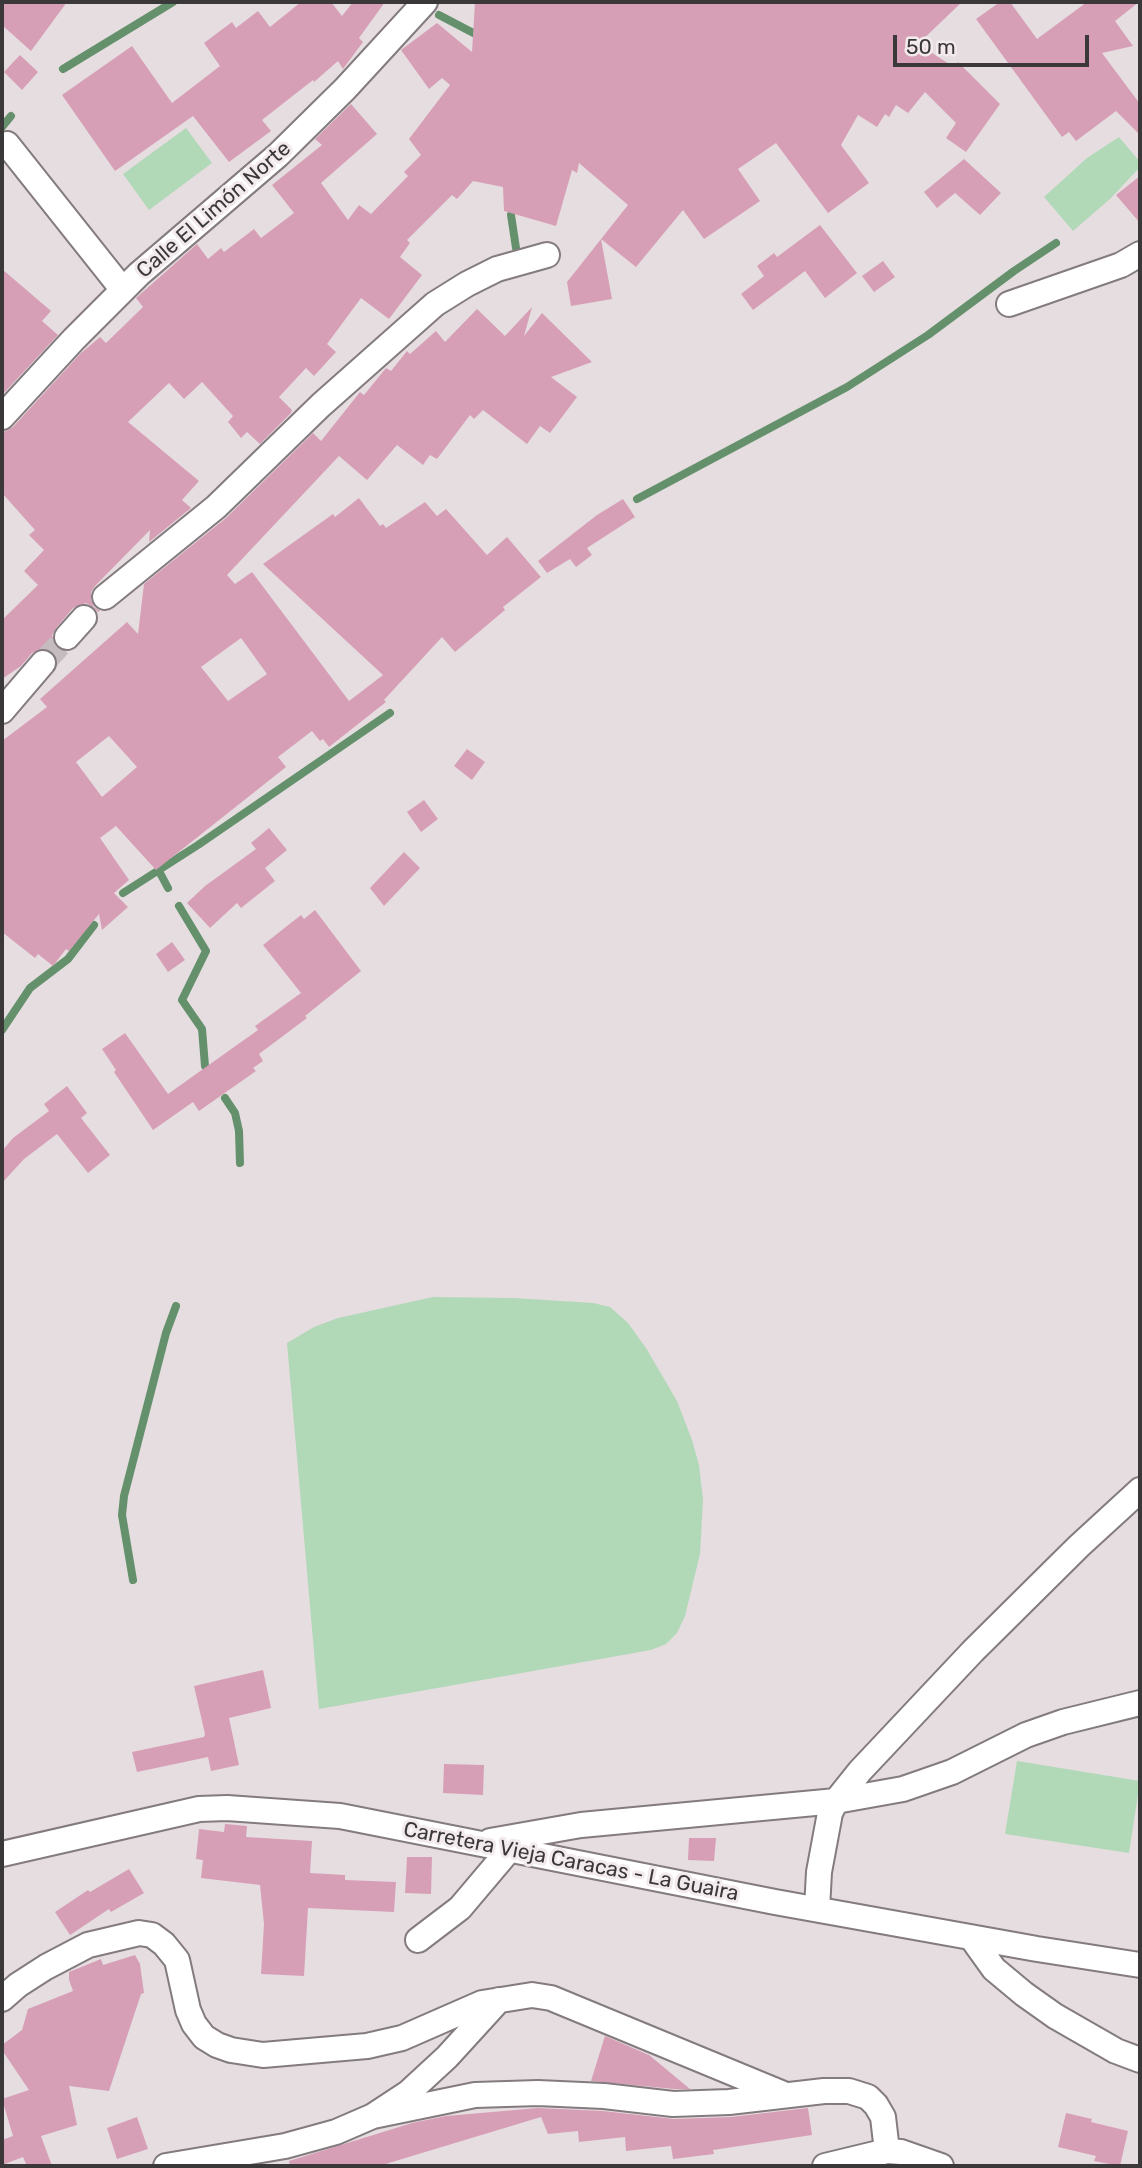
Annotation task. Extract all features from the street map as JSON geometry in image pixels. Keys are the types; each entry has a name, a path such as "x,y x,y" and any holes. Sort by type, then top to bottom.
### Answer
{"street":[{"name":"Calle El Limón Norte","path":"2,417 123,290 278,155 345,89 425,2"},
{"path":"7,144 123,290"},
{"path":"1009,304 1121,265 1140,254"},
{"path":"105,597 216,507 321,405 435,304 497,269 547,255"},
{"path":"66,636 85,618"},
{"path":"2,711 43,663"},
{"path":"817,1909 819,1872 830,1813 836,1801 860,1771 973,1651 1140,1490"},
{"path":"476,1843 581,1825 836,1801 904,1789 952,1772 1026,1735 1063,1722 1140,1703"},
{"name":"Carretera Vieja Caracas - La Guaira","path":"2,1854 199,1809 227,1808 340,1816 817,1909 1140,1965"},
{"path":"418,1940 460,1908 509,1850"},
{"path":"2,1999 46,1967 88,1945 139,1933 152,1935 164,1944 177,1960 188,2010 194,2024 210,2041 231,2050 263,2055 367,2046 402,2038 482,2003 532,1995 551,1998 786,2095"},
{"path":"971,1937 994,1969 1024,1994 1055,2016 1116,2051 1140,2060"},
{"path":"166,2166 285,2146 336,2132 373,2116 408,2093 447,2057 500,1999"},
{"path":"373,2116 475,2095 538,2093 604,2096 673,2104 729,2102 849,2091 868,2097 876,2105 883,2118 887,2151"},
{"path":"825,2166 887,2151 901,2152 941,2166"}],"green space":[{"path":"186,128 212,163 149,210 123,174"},
{"path":"1119,137 1140,162 1140,167 1110,199 1073,231 1044,197 1087,158"},
{"path":"433,1297 593,1303 610,1307 628,1323 677,1401 699,1465 703,1500 700,1554 685,1616 677,1633 666,1644 651,1650 319,1709 287,1343 314,1327 338,1318"},
{"path":"1017,1761 1140,1781 1129,1853 1005,1834"}],"building":[{"path":"2,2 67,2 31,51 2,25"},
{"path":"301,2 331,2 342,16 353,2 385,2 359,38 363,42 343,69 338,61 262,120 271,131 229,162 193,116 115,171 62,95 132,46 172,103 220,66 204,43 232,22 236,28 258,11 270,27"},
{"path":"475,2 962,2 918,44 954,67 958,62 1000,104 966,152 946,138 956,123 925,92 908,113 896,105 889,117 885,114 877,127 858,115 841,145 869,183 828,213 776,143 738,169 760,201 704,239 683,210 636,267 601,239 628,205 579,163 577,173 572,170 556,226 504,211 503,187 473,181 457,199 452,195 407,240 410,243 400,257 422,275 389,319 361,298 327,344 336,352 314,376 306,368 279,397 292,410 291,413 260,444 247,432 241,438 228,422 233,416 202,382 184,399 169,383 128,422 199,481 182,500 191,508 149,542 150,530 95,586 91,592 91,600 94,607 100,611 86,603 73,608 52,635 54,643 32,653 21,666 2,679 2,620 38,585 24,571 44,550 29,535 35,530 2,493 2,433 13,427 80,354 100,337 106,343 143,307 136,298 197,244 208,259 221,248 224,252 254,229 261,238 294,213 272,185 322,145 315,139 351,104 377,134 321,183 348,220 359,205 371,214 408,176 404,172 421,155 409,139 450,85 442,78 429,89 401,50 437,23 472,52"},
{"path":"1000,2 1010,2 1037,39 1087,2 1139,2 1115,21 1133,46 1102,53 1140,104 1140,135 1116,111 1076,141 1069,132 1062,137 976,19"},
{"path":"20,55 38,72 22,90 4,72"},
{"path":"964,159 1001,193 980,215 955,193 937,208 924,192"},
{"path":"1140,176 1140,223 1116,195"},
{"path":"820,225 857,273 825,298 805,271 753,310 741,294 764,276 757,266 774,253 777,257"},
{"path":"601,239 612,299 571,306 567,282"},
{"path":"883,261 895,277 874,292 862,276"},
{"path":"2,269 51,311 42,321 58,335 2,395"},
{"path":"532,307 524,336 542,313 592,362 551,377 577,397 550,433 540,426 527,444 483,410 474,419 470,415 437,459 430,455 423,465 397,445 367,480 339,456 227,575 235,584 252,572 349,701 383,675 263,564 333,514 335,517 359,498 380,526 383,524 386,528 425,502 437,516 446,509 487,555 507,537 541,577 503,607 505,610 455,652 442,637 384,700 386,702 329,747 312,731 278,757 286,767 156,870 116,826 100,838 129,880 114,893 128,907 102,930 99,914 53,966 38,954 35,958 2,932 2,741 47,707 40,699 127,622 138,634 144,584 226,518 313,433 321,441 360,392 364,395 386,368 391,371 407,351 410,354 436,331 445,342 477,309 505,336","holes":["241,638 267,674 228,701 201,667","109,736 137,767 102,797 76,762"]},
{"path":"623,499 635,517 587,548 592,555 576,567 570,559 547,573 538,561 597,515"},
{"path":"467,749 485,762 472,780 454,766"},
{"path":"424,800 438,819 421,832 407,812"},
{"path":"269,828 287,850 265,868 275,881 241,908 237,903 210,928 187,903 205,886 256,849 251,843"},
{"path":"404,852 420,868 384,906 370,888"},
{"path":"315,910 361,971 305,1016 307,1018 259,1054 263,1061 253,1068 256,1071 199,1111 193,1102 153,1130 102,1049 125,1033 168,1094 258,1030 255,1026 301,993 263,945 301,915 304,919"},
{"path":"172,942 185,960 168,972 156,954"},
{"path":"67,1086 87,1113 81,1118 110,1155 88,1173 57,1134 24,1159 2,1183 2,1151 13,1138 49,1111 44,1104"},
{"path":"263,1670 271,1708 229,1718 239,1765 211,1771 208,1757 137,1772 132,1752 204,1737 194,1686"},
{"path":"444,1764 484,1765 483,1795 443,1793"},
{"path":"225,1824 247,1826 246,1837 312,1841 310,1873 345,1875 345,1880 396,1882 394,1912 308,1908 304,1976 261,1974 264,1924 260,1885 201,1878 203,1860 196,1859 199,1829 224,1832"},
{"path":"689,1838 716,1838 714,1861 688,1860"},
{"path":"407,1857 432,1857 431,1894 405,1893"},
{"path":"129,1869 144,1893 111,1912 109,1909 70,1935 55,1912 88,1890 90,1892"},
{"path":"135,1955 140,1964 144,1993 141,1994 109,2091 69,2086 77,2125 41,2136 52,2166 27,2166 23,2157 2,2165 2,2140 13,2136 2,2099 29,2090 2,2050 2,2045 22,2030 28,2009 73,1991 69,1972 101,1959 103,1965"},
{"path":"605,2036 649,2055 690,2089 591,2081"},
{"path":"538,2108 603,2111 674,2119 731,2117 808,2108 812,2135 673,2159 671,2146 626,2151 625,2137 579,2142 578,2131 548,2134 541,2117 379,2166 290,2166 289,2161 412,2123 446,2116"},
{"path":"1066,2113 1128,2131 1120,2166 1094,2161 1096,2156 1058,2147"},
{"path":"137,2117 148,2149 117,2159 107,2128"}],"waterway":[{"path":"63,69 173,2"},
{"path":"439,15 481,37"},
{"path":"2,127 11,116"},
{"path":"511,215 516,248"},
{"path":"637,499 847,387 928,335 1056,243"},
{"path":"123,893 198,845 390,713"},
{"path":"159,871 168,888"},
{"path":"179,906 206,951 182,1000 202,1029 205,1066"},
{"path":"2,1030 30,988 68,959 94,925"},
{"path":"225,1098 235,1113 239,1131 240,1163"},
{"path":"133,1580 122,1515 124,1496 166,1333 176,1306"}],"tunnel":[{"path":"43,663 67,637"}]}
